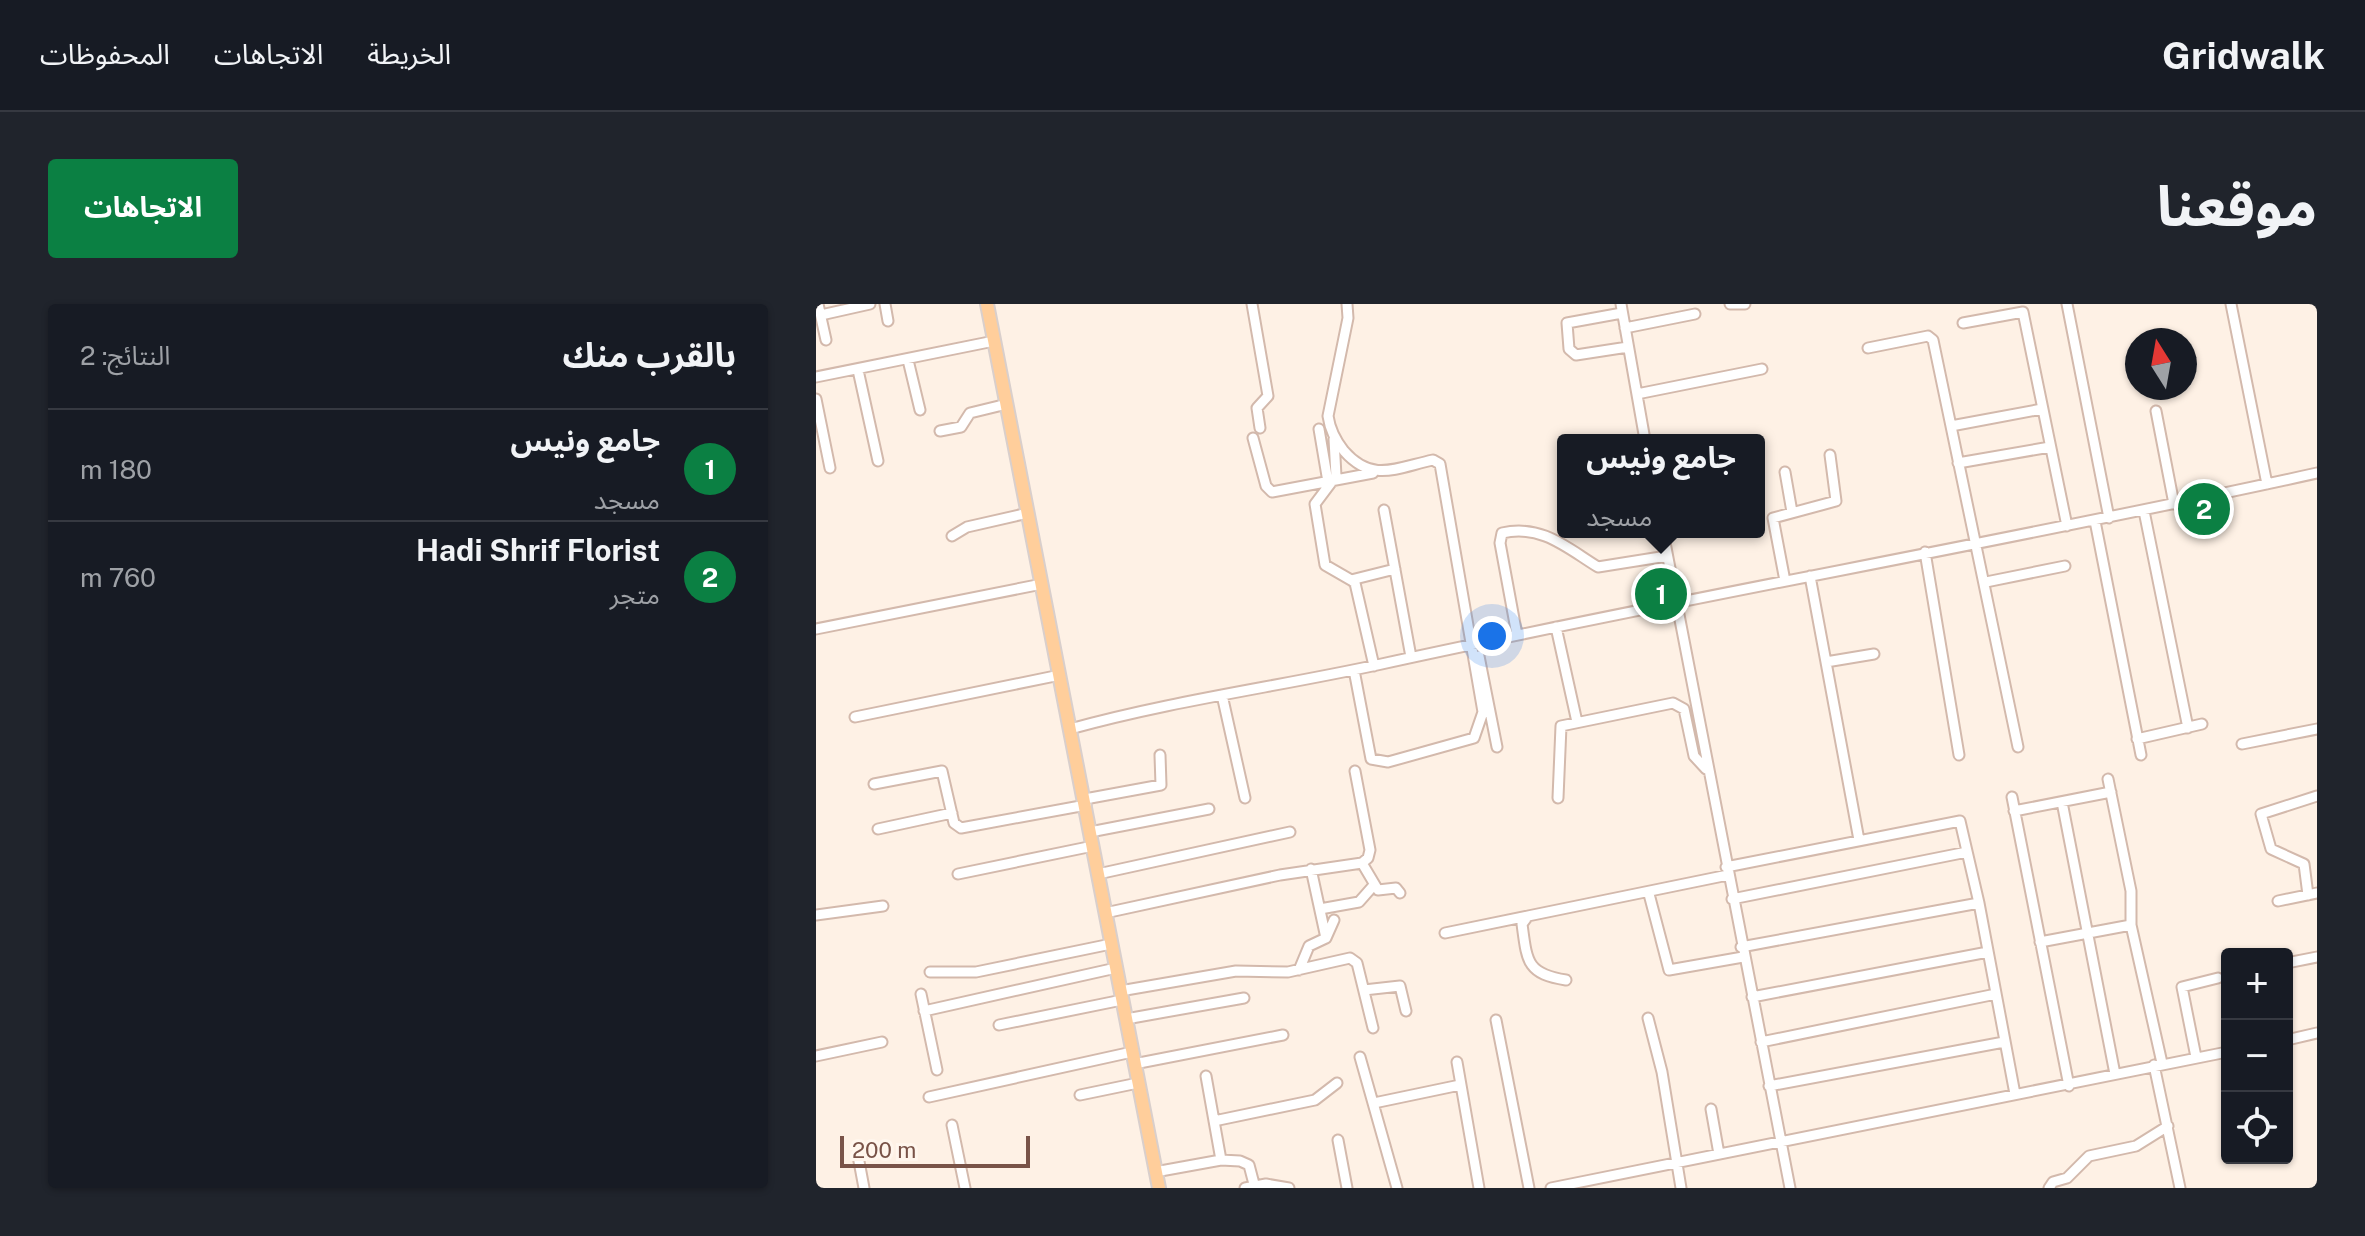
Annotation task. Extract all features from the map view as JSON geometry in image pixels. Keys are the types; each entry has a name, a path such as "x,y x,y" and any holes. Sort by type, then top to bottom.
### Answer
{"main road":[{"path":"987,304 1159,1188"}],"street":[{"path":"818,304 826,340"},
{"path":"820,322 870,304"},
{"path":"885,304 888,321"},
{"path":"1252,304 1268,396 1257,408 1260,428"},
{"path":"1347,304 1348,318 1328,416 1336,470 1319,496 1315,512 1325,565 1356,586 1374,666"},
{"path":"1730,304 1745,304"},
{"path":"2067,304 2109,518"},
{"path":"2231,304 2267,484"},
{"path":"1628,347 1576,355 1569,349 1567,323 1621,308 1644,434"},
{"path":"1963,323 2023,312 2067,526"},
{"path":"1625,328 1695,314"},
{"path":"1868,348 1932,338 1971,531 1978,542 2018,747"},
{"path":"816,377 994,341"},
{"path":"908,360 920,410"},
{"path":"1637,394 1762,369"},
{"path":"858,370 878,461"},
{"path":"816,399 830,468"},
{"path":"940,431 961,427 970,413 1007,404"},
{"path":"1951,426 2042,409"},
{"path":"2156,411 2174,504"},
{"path":"1319,429 1330,482"},
{"path":"1333,435 1360,466 1380,471"},
{"path":"1253,438 1268,490 1276,493 1433,460 1440,464 1497,747"},
{"path":"1958,463 2050,447"},
{"path":"1785,581 1773,520 1776,515 1838,499 1830,455"},
{"path":"1785,472 1792,512"},
{"path":"1070,729 1222,695 1925,552 2095,521 2317,473"},
{"path":"1384,510 1411,657"},
{"path":"2144,511 2188,728"},
{"path":"952,536 967,527 1028,513"},
{"path":"2095,521 2141,755"},
{"path":"1517,635 1500,543 1502,533 1521,531 1559,540 1598,567 1667,556"},
{"path":"1664,538 1706,769 1790,1188"},
{"path":"1925,552 1959,755"},
{"path":"1986,582 2065,566"},
{"path":"1351,580 1395,569"},
{"path":"1810,576 1859,840"},
{"path":"816,629 1042,584"},
{"path":"1556,627 1577,722"},
{"path":"1354,670 1371,759 1388,762 1473,740 1483,712 1475,644"},
{"path":"1826,662 1874,654"},
{"path":"855,717 1060,675"},
{"path":"1222,695 1245,798"},
{"path":"1558,798 1561,726 1577,722 1678,703 1686,712 1694,756 1706,769"},
{"path":"2137,739 2202,724"},
{"path":"2242,744 2317,731"},
{"path":"874,784 942,771 957,826 970,828 1161,785 1160,755"},
{"path":"1105,913 1311,869 1362,863 1368,858 1370,850 1355,771"},
{"path":"2108,779 2131,891 2131,925 2180,1188"},
{"path":"2014,811 2111,792"},
{"path":"2278,901 2313,894 2304,864 2271,849 2261,814 2317,796"},
{"path":"2012,797 2069,1086"},
{"path":"2062,802 2115,1074"},
{"path":"1090,832 1209,809"},
{"path":"878,829 952,813"},
{"path":"1445,933 1649,894 1727,871 1859,840 1960,821 1979,903 2015,1094"},
{"path":"1098,874 1290,832"},
{"path":"958,874 1093,846"},
{"path":"1732,899 1967,852"},
{"path":"1362,863 1378,890 1396,888 1400,893"},
{"path":"1311,869 1326,938"},
{"path":"1320,909 1359,902 1374,885"},
{"path":"1649,894 1669,970 1979,903"},
{"path":"816,915 883,906"},
{"path":"1528,916 1522,924 1534,972 1566,980"},
{"path":"1299,970 1309,946 1326,938 1334,920"},
{"path":"2040,942 2131,925"},
{"path":"930,972 976,972 1111,944"},
{"path":"1752,997 1988,952"},
{"path":"2293,962 2317,957"},
{"path":"999,1025 1236,971 1275,974 1350,958 1357,963 1373,1028"},
{"path":"924,1011 1116,968"},
{"path":"2196,1057 2182,987 2218,978"},
{"path":"1364,990 1400,986 1406,1011"},
{"path":"921,994 937,1070"},
{"path":"1761,1042 1996,994"},
{"path":"1126,1019 1244,998"},
{"path":"1648,1018 1662,1072 1681,1188"},
{"path":"1496,1020 1529,1188"},
{"path":"2293,1039 2317,1033"},
{"path":"929,1097 1133,1058 1283,1035"},
{"path":"816,1056 882,1042"},
{"path":"1769,1086 2004,1042"},
{"path":"1551,1188 2221,1053"},
{"path":"1360,1057 1397,1188"},
{"path":"1457,1062 1479,1188"},
{"path":"1206,1076 1221,1160"},
{"path":"1080,1095 1138,1083"},
{"path":"1214,1121 1315,1100 1337,1083"},
{"path":"1374,1103 1460,1085"},
{"path":"1711,1109 1719,1154"},
{"path":"952,1125 965,1188"},
{"path":"2049,1188 2053,1182 2067,1178 2089,1156 2136,1146 2168,1126"},
{"path":"1338,1140 1347,1188"},
{"path":"858,1156 864,1188"},
{"path":"1155,1172 1221,1160 1245,1162 1252,1170 1250,1186 1289,1188"}],"place":[{"name":"Hadi Shrif Florist","path":"2204,509"},
{"name":"جامع ونيس","path":"1661,594"}]}
